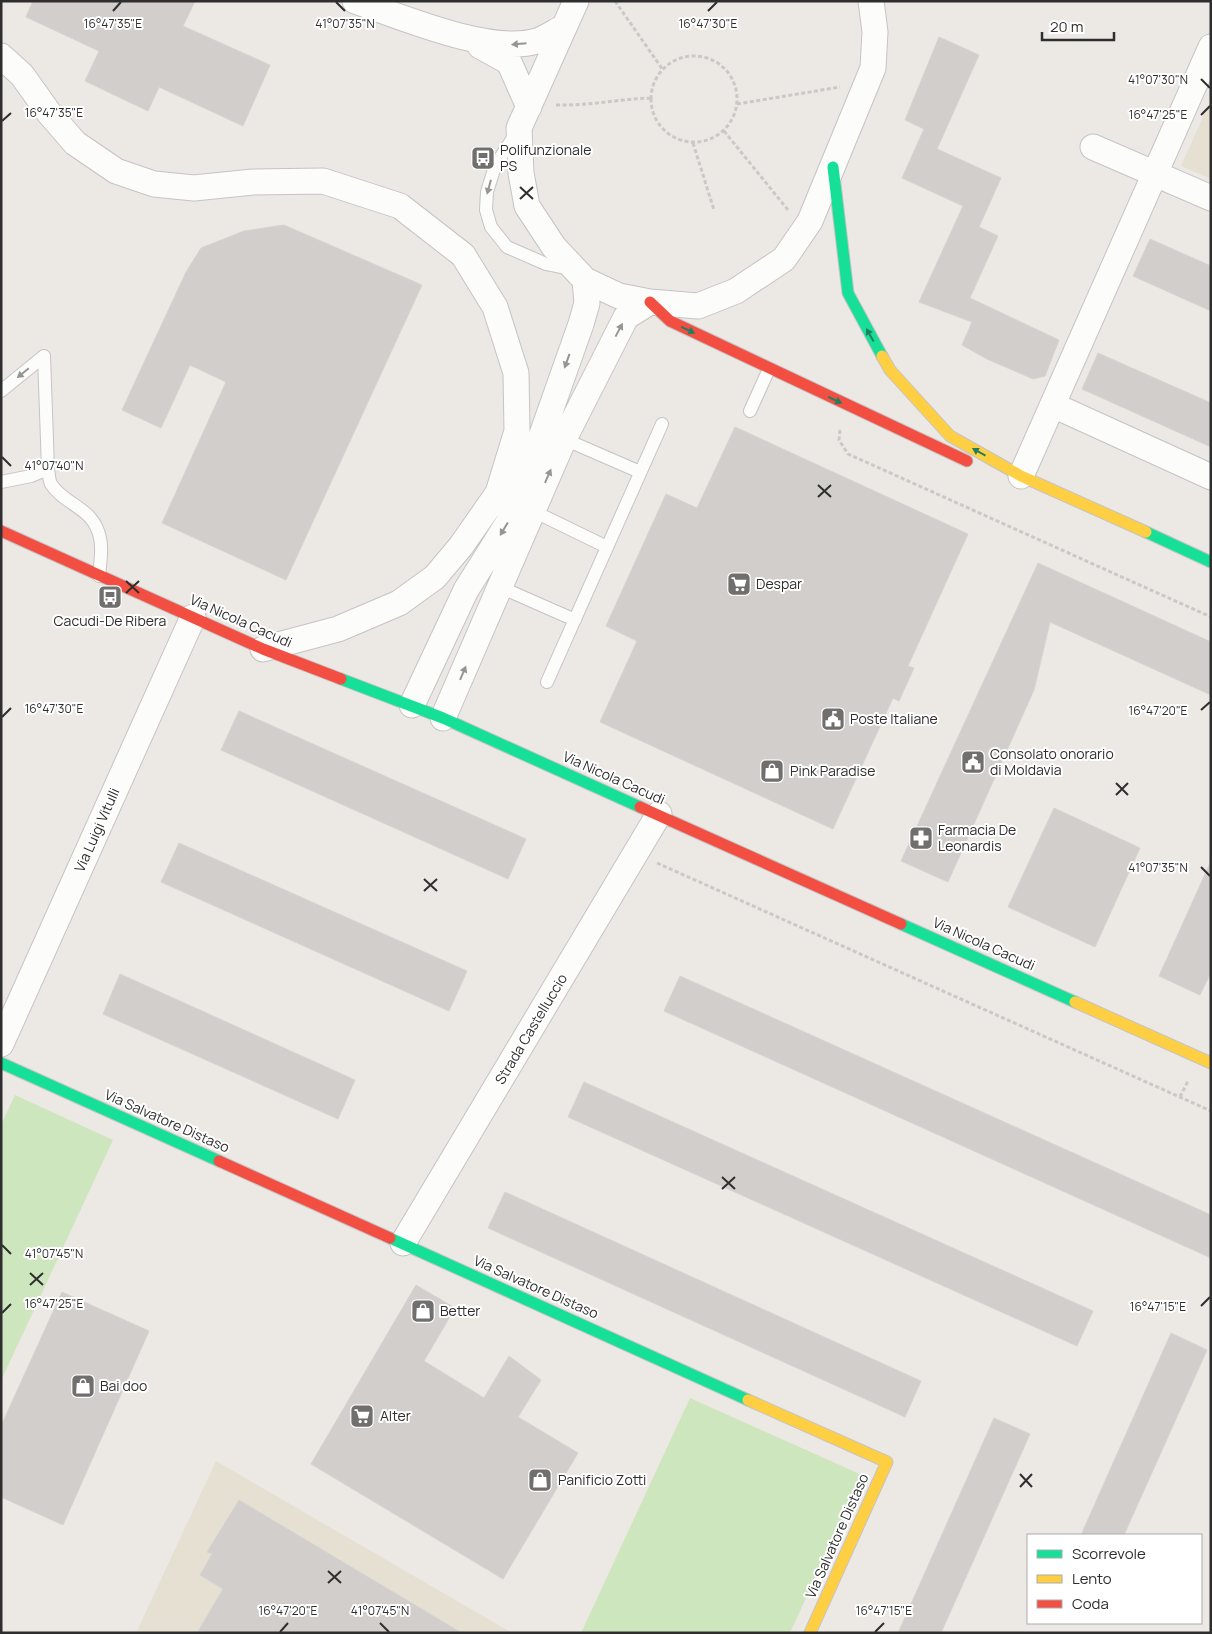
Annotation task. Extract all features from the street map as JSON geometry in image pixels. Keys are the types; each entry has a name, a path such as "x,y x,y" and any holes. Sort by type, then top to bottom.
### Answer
{"street":[{"path":"355,1 463,37 507,44 538,41 564,27"},
{"path":"576,1 564,27 533,114 521,173 527,206 554,247 580,275 619,296 650,302 698,306 736,291 784,259 810,221 873,68 875,32 870,1"},
{"path":"463,37 508,62 533,114"},
{"path":"1021,476 1211,47"},
{"path":"1,56 22,75 49,113 76,143 116,171 154,184 194,188 253,182 323,181 400,206 463,255 495,307 516,373 517,431 498,493 461,546 436,577 399,603 338,629 263,649"},
{"path":"1093,147 1211,198"},
{"path":"833,167 848,293 890,370 950,436 1021,476 1211,562"},
{"path":"412,705 466,590 508,523 523,488 587,303 580,275"},
{"path":"650,302 670,322 846,405 980,466 1021,476"},
{"path":"444,718 564,439 626,317 650,302"},
{"path":"1053,404 1211,477"},
{"name":"Via Nicola Cacudi","path":"1,531 263,649 444,718 1211,1063"},
{"name":"Via Luigi Vitulli","path":"1,1044 193,617"},
{"name":"Strada Castelluccio","path":"403,1243 659,814"},
{"name":"Via Salvatore Distaso","path":"1,1063 887,1462 810,1633"}],"lane":[{"path":"533,114 495,166 487,192 486,210 491,227 507,247 546,264 580,275"},
{"path":"1,390 44,356 50,483 58,493 80,508 92,520 100,536 102,551 98,576"},
{"path":"750,411 770,369"},
{"path":"547,682 662,424"},
{"path":"564,439 640,472"},
{"path":"1,482 31,476 48,469"},
{"path":"533,511 607,547"},
{"path":"500,587 575,620"}],"path":[{"path":"615,1 663,70"},
{"path":"699,56 712,60 723,68 731,78 736,90 737,104 735,114 724,131 710,139 693,142 680,140 668,134 658,124 652,112 651,98 652,88 663,70 673,62 686,57 699,56"},
{"path":"737,104 845,86"},
{"path":"533,114 569,106 625,98 651,98"},
{"path":"724,131 791,214 810,221"},
{"path":"693,142 714,210"},
{"path":"846,405 841,420 839,440 848,454 1211,617"},
{"path":"636,853 1211,1111"}],"shaded area":[{"path":"1211,99 1211,179 1181,166"},
{"path":"216,1461 512,1633 136,1633"}],"green space":[{"path":"15,1095 113,1140 1,1381 1,1125"},
{"path":"690,1398 862,1475 790,1633 581,1633"}],"building":[{"path":"33,1 195,1 183,26 270,65 243,126 159,87 148,111 85,81 99,51 26,17"},
{"path":"939,37 979,55 937,149 1001,178 979,227 998,236 970,298 1059,340 1045,376 1033,379 987,359 962,345 972,322 919,302 963,206 902,178 924,129 905,120"},
{"path":"284,225 422,285 286,580 162,523 226,382 190,365 161,428 122,410 186,272 201,248 244,231"},
{"path":"1150,239 1211,266 1211,311 1133,276"},
{"path":"1098,353 1211,403 1211,447 1082,389"},
{"path":"735,427 968,534 908,666 914,668 899,701 893,698 833,829 600,722 637,641 606,626 666,494 697,508"},
{"path":"1038,563 1211,642 1211,695 1050,622 1034,690 948,882 901,861"},
{"path":"239,711 526,839 508,879 221,750"},
{"path":"1054,808 1140,848 1095,947 1008,907"},
{"path":"179,843 467,971 449,1011 161,882"},
{"path":"1211,861 1211,972 1200,995 1159,976"},
{"path":"120,974 355,1080 338,1119 103,1014"},
{"path":"680,976 1211,1215 1211,1258 664,1011"},
{"path":"584,1082 1093,1311 1077,1346 568,1117"},
{"path":"505,1192 921,1381 905,1417 488,1228"},
{"path":"416,1285 455,1308 424,1361 484,1398 509,1356 541,1380 518,1417 578,1453 503,1579 311,1464"},
{"path":"62,1292 149,1331 63,1525 1,1497 1,1426"},
{"path":"1171,1333 1207,1350 1124,1534 1081,1534"},
{"path":"994,1418 1030,1434 941,1633 898,1633"},
{"path":"239,1500 462,1633 197,1633 223,1589 200,1575 212,1554 207,1552"}],"traffic: fast":[{"path":"833,167 848,293 882,356"},
{"path":"1146,532 1211,562"},
{"path":"341,679 443,718 640,807"},
{"path":"901,924 1075,1002"},
{"path":"1,1063 219,1161"},
{"path":"390,1238 748,1400"}],"traffic: slow":[{"path":"882,356 890,370 950,436 1021,476 1146,532"},
{"path":"1075,1002 1211,1063"},
{"path":"748,1400 887,1462 810,1633"}],"traffic: jam":[{"path":"650,302 670,321 967,461"},
{"path":"1,531 263,649 341,679"},
{"path":"640,807 901,924"},
{"path":"219,1161 390,1238"}],"place":[{"name":"Polifunzionale PS","path":"483,158"},
{"name":"Despar","path":"739,584"},
{"name":"Cacudi-De Ribera","path":"110,597"},
{"name":"Poste Italiane","path":"833,719"},
{"name":"Consolato onorario di Moldavia","path":"973,762"},
{"name":"Pink Paradise","path":"772,771"},
{"name":"Farmacia De Leonardis","path":"921,838"},
{"name":"Better","path":"423,1311"},
{"name":"Bai doo","path":"83,1386"},
{"name":"Alter","path":"362,1416"},
{"name":"Panificio Zotti","path":"540,1480"}]}
